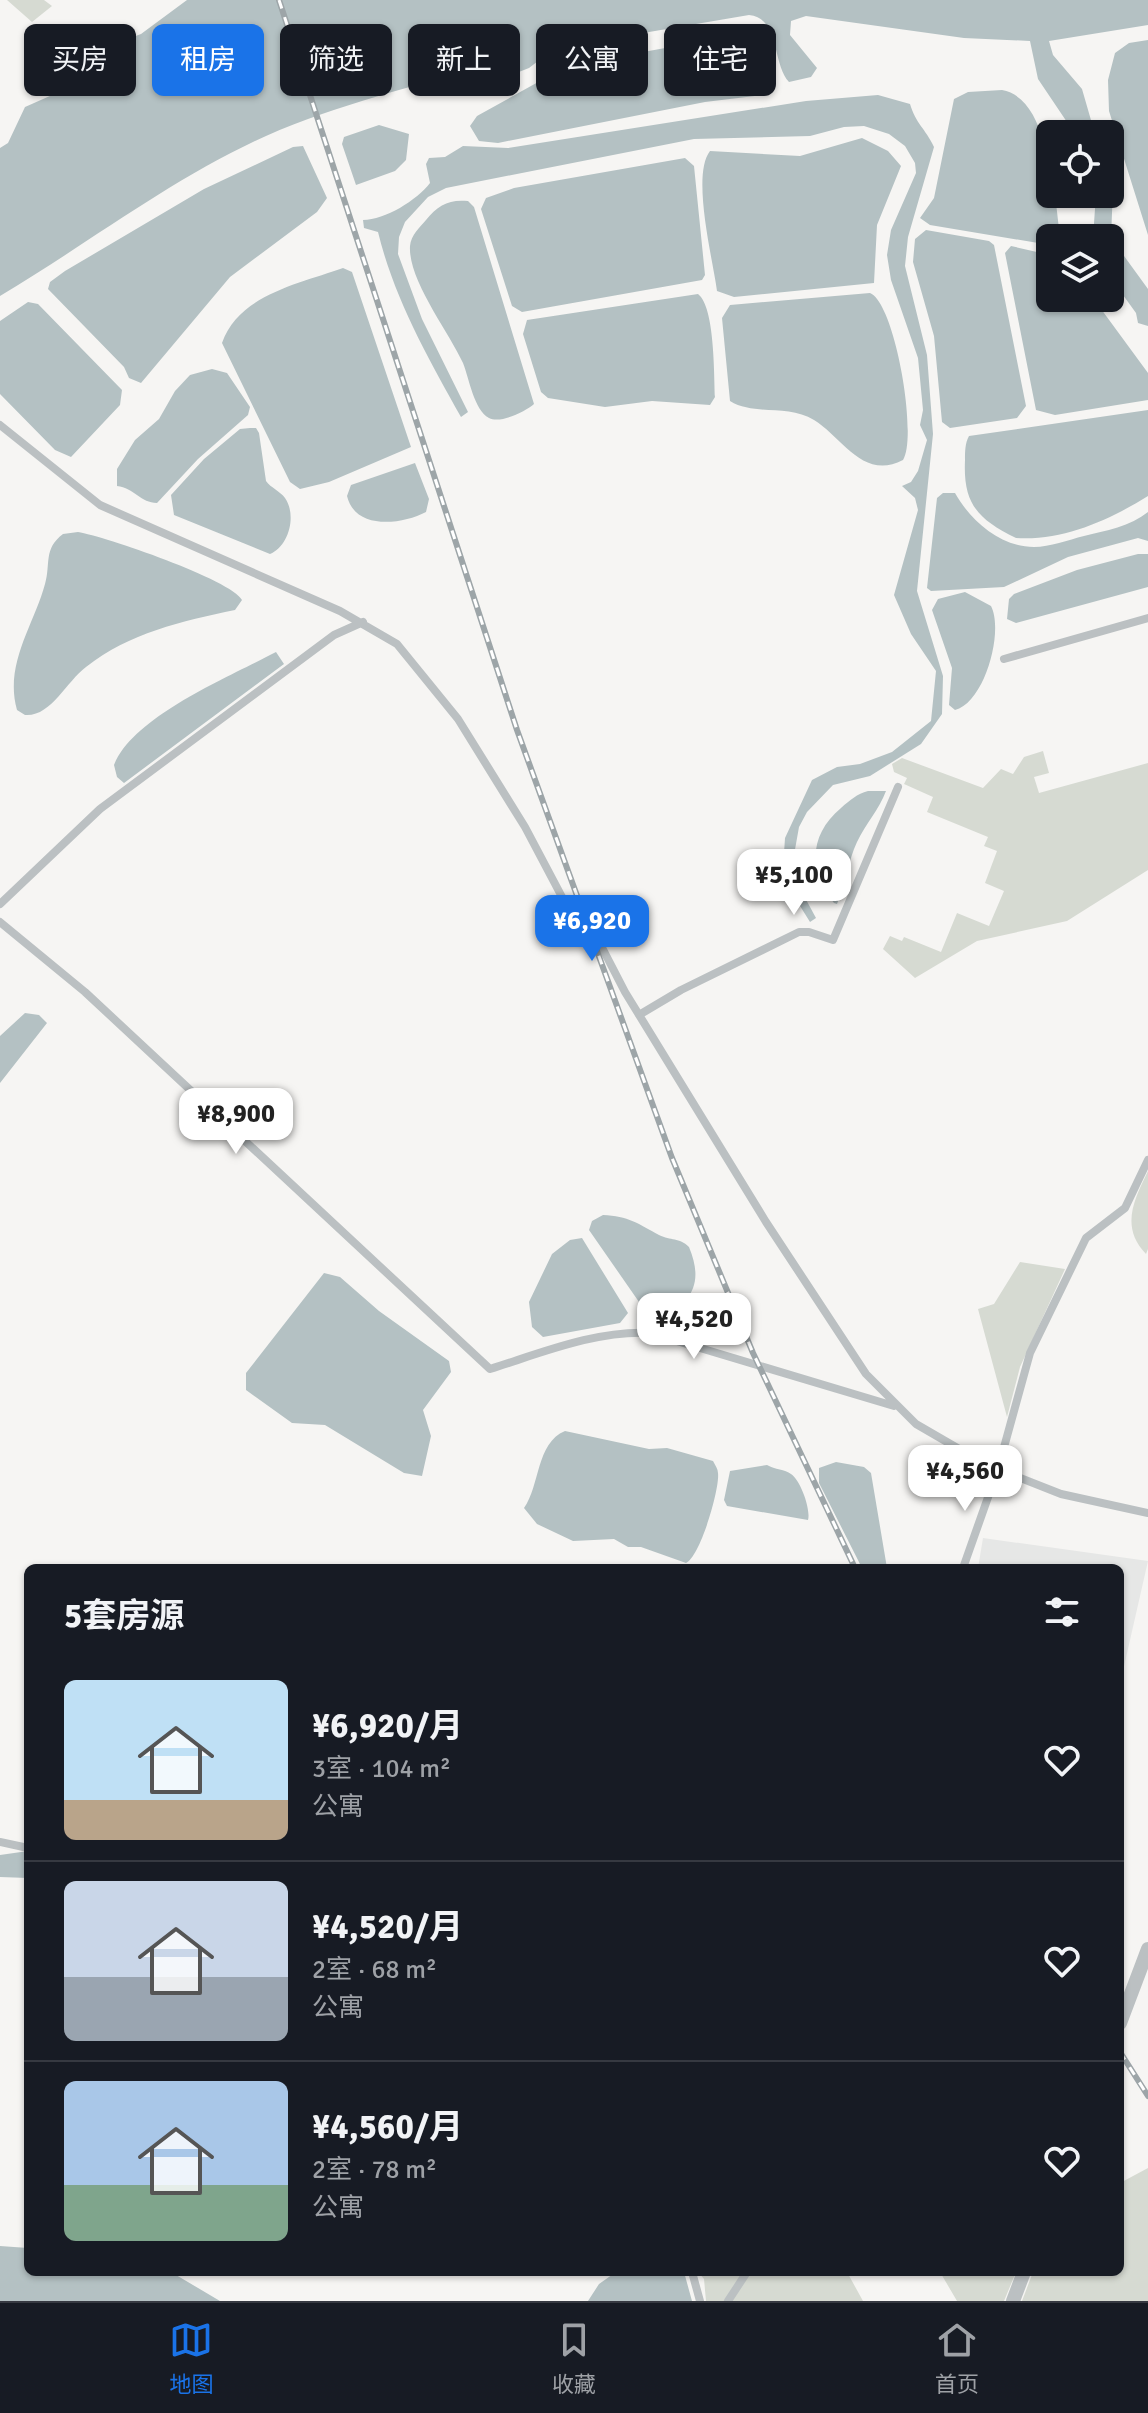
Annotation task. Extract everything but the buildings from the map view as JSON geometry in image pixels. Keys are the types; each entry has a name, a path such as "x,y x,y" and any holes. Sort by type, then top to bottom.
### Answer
{"street":[{"path":"0,425 100,505 363,622 386,635 410,657 458,719 525,827 562,897 594,932 639,1015 828,1321 866,1374 895,1406 932,1434 998,1469 1061,1494 1148,1513"},
{"path":"1004,659 1148,618"},
{"path":"0,904 100,809 334,635 363,622"},
{"path":"639,1015 681,990 799,932 833,940 898,787"},
{"path":"0,922 85,992 490,1369 558,1348 624,1334 650,1333 895,1406"},
{"path":"964,1564 998,1469 1030,1353 1086,1238 1125,1208 1148,1160"},
{"path":"0,1842 24,1847"},
{"path":"1124,2012 1148,1949"},
{"path":"693,2276 700,2301"},
{"path":"728,2301 744,2276"},
{"path":"1013,2301 1022,2276"}],"shaded area":[{"path":"7,0 44,0 52,6 32,22"},
{"path":"187,0 1148,0 1148,25 1049,41 1053,55 1082,89 1091,120 1066,120 1038,79 1030,41 964,38 806,16 791,21 790,35 817,68 811,77 789,82 776,50 776,24 766,24 749,15 696,24 664,24 664,29 648,32 648,24 536,24 536,63 520,72 520,24 408,24 408,88 392,92 392,24 280,24 280,96 380,96 294,124 231,153 0,296 0,148 8,143 25,107 50,96 136,96 136,36 152,26 152,96 264,96 264,24 155,24"},
{"path":"1148,40 1148,235 1124,159 1124,120 1112,120 1109,111 1108,80 1115,53 1129,43"},
{"path":"664,48 664,96 755,96 705,102 498,143 479,141 470,126 477,116 513,96 520,96 520,92 536,83 536,96 648,96 648,51"},
{"path":"1002,90 1015,95 1026,105 1036,122 1036,208 1057,208 1058,224 1036,224 1036,243 930,225 920,218 934,198 954,99 968,92"},
{"path":"878,95 910,104 934,147 908,237 905,266 927,355 933,434 917,591 943,676 942,714 921,744 870,776 833,785 807,812 799,827 791,872 816,918 810,922 787,885 781,881 771,885 770,882 783,868 785,838 812,780 837,767 860,764 892,752 931,721 936,671 911,634 894,595 918,510 915,498 902,486 911,482 918,471 927,440 920,425 923,410 918,358 891,280 887,255 891,230 916,173 915,163 905,146 889,134 864,126 844,127 810,136 694,139 446,188 428,197 405,222 399,237 398,254 422,319 468,412 461,417 403,304 378,232 364,228 363,220 381,217 409,202 430,183 426,164 429,158 445,157 463,146 508,148 806,101"},
{"path":"379,125 409,134 406,160 395,171 356,185 342,144 344,137"},
{"path":"862,138 888,151 901,166 877,225 874,283 734,297 717,291 703,198 705,163 710,151 800,156"},
{"path":"303,146 327,198 317,212 230,277 141,383 129,378 124,367 48,289 50,282 65,271 204,189 293,147"},
{"path":"685,158 694,166 705,275 702,280 522,312 512,306 481,209 486,198 514,188"},
{"path":"468,201 474,207 534,404 500,419 489,418 479,408 463,363 422,290 411,260 412,238 430,215 450,202"},
{"path":"1095,208 1112,208 1112,224 1094,224"},
{"path":"926,230 989,241 994,245 1026,406 1017,418 950,428 942,422 934,336 913,262 915,239"},
{"path":"1011,246 1036,252 1036,312 1103,312 1148,373 1148,400 1055,415 1036,410 1005,253"},
{"path":"1124,256 1148,289 1148,326 1138,323 1136,313 1124,296"},
{"path":"343,268 352,272 411,447 329,482 300,489 290,482 222,343 230,326 257,302 291,285"},
{"path":"870,293 879,302 888,320 902,371 908,425 903,460 876,465 854,454 824,427 804,415 750,408 730,401 722,318 730,305"},
{"path":"698,294 704,301 711,327 715,397 710,405 652,401 605,407 548,398 541,392 523,334 527,320"},
{"path":"28,302 38,304 122,390 120,405 71,457 55,450 0,394 0,321"},
{"path":"212,369 227,373 250,407 248,415 198,459 157,503 146,501 117,486 117,469 135,440 159,419 175,391 190,375"},
{"path":"1148,410 1148,496 1118,513 1069,532 1016,538 991,524 970,499 965,475 969,436"},
{"path":"256,428 266,481 285,498 291,521 282,544 270,554 174,515 171,495 204,459 240,429"},
{"path":"415,463 429,499 426,512 404,520 380,522 359,515 352,507 347,496 351,485"},
{"path":"943,493 955,493 969,513 987,530 1021,546 1046,546 1109,530 1148,512 1148,541 1138,538 1068,557 1004,587 931,591 927,588 937,498"},
{"path":"78,532 139,550 193,571 242,600 235,610 176,624 120,645 79,673 50,705 34,714 25,715 17,710 14,693 17,661 45,584 53,545 63,534"},
{"path":"1148,554 1148,587 1016,623 1007,619 1009,599 1014,594 1077,570"},
{"path":"965,592 991,606 995,632 983,680 966,704 955,710 949,705 952,668 932,610 938,599"},
{"path":"276,652 284,664 124,783 117,777 114,765 141,730 185,699"},
{"path":"1043,751 1049,773 1034,777 1039,793 1148,763 1148,870 1067,921 977,941 915,978 883,949 890,936 902,941 904,937 941,952 957,913 989,926 1004,891 985,883 997,851 984,846 988,837 927,812 933,797 904,784 907,778 894,772 892,764 902,758 983,788 1001,769 1013,774 1024,757"},
{"path":"868,791 886,791 857,842 837,904 826,891 816,866 818,841 830,818 851,800"},
{"path":"25,1013 39,1015 47,1023 0,1083 0,1036"},
{"path":"1148,1171 1146,1254 1133,1234 1132,1213"},
{"path":"603,1215 633,1221 689,1247 694,1260 695,1282 687,1299 664,1325 655,1325 589,1230 592,1221"},
{"path":"582,1238 628,1313 620,1323 543,1337 532,1327 529,1302 552,1254 570,1240"},
{"path":"1020,1262 1065,1269 1020,1367 1007,1417 978,1309 994,1304"},
{"path":"324,1273 340,1277 379,1311 449,1361 451,1372 423,1410 431,1436 422,1476 404,1473 325,1425 292,1423 246,1390 246,1373"},
{"path":"565,1431 649,1449 667,1448 713,1461 718,1473 716,1493 703,1536 686,1563 641,1547 628,1547 614,1539 573,1541 537,1524 524,1508 549,1445"},
{"path":"836,1462 864,1467 871,1473 886,1564 860,1564 819,1483 819,1468"},
{"path":"767,1465 789,1472 795,1478 807,1503 808,1520 727,1506 724,1500 730,1471"},
{"path":"983,1538 1148,1561 1124,1666 1124,1564 979,1564"},
{"path":"24,1852 24,1878 0,1877 0,1855"},
{"path":"1148,2168 1148,2301 1022,2301 1031,2276 1124,2276 1124,2181"},
{"path":"0,2246 24,2248 24,2276 178,2276 220,2301 0,2301"},
{"path":"610,2276 685,2276 692,2301 588,2301 599,2284"},
{"path":"701,2276 849,2276 863,2301 706,2301"},
{"path":"942,2276 1014,2276 1004,2301 957,2301"}],"railway":[{"path":"279,0 517,730 672,1158 753,1353 853,1564"},
{"path":"1124,2058 1148,2096"}]}
